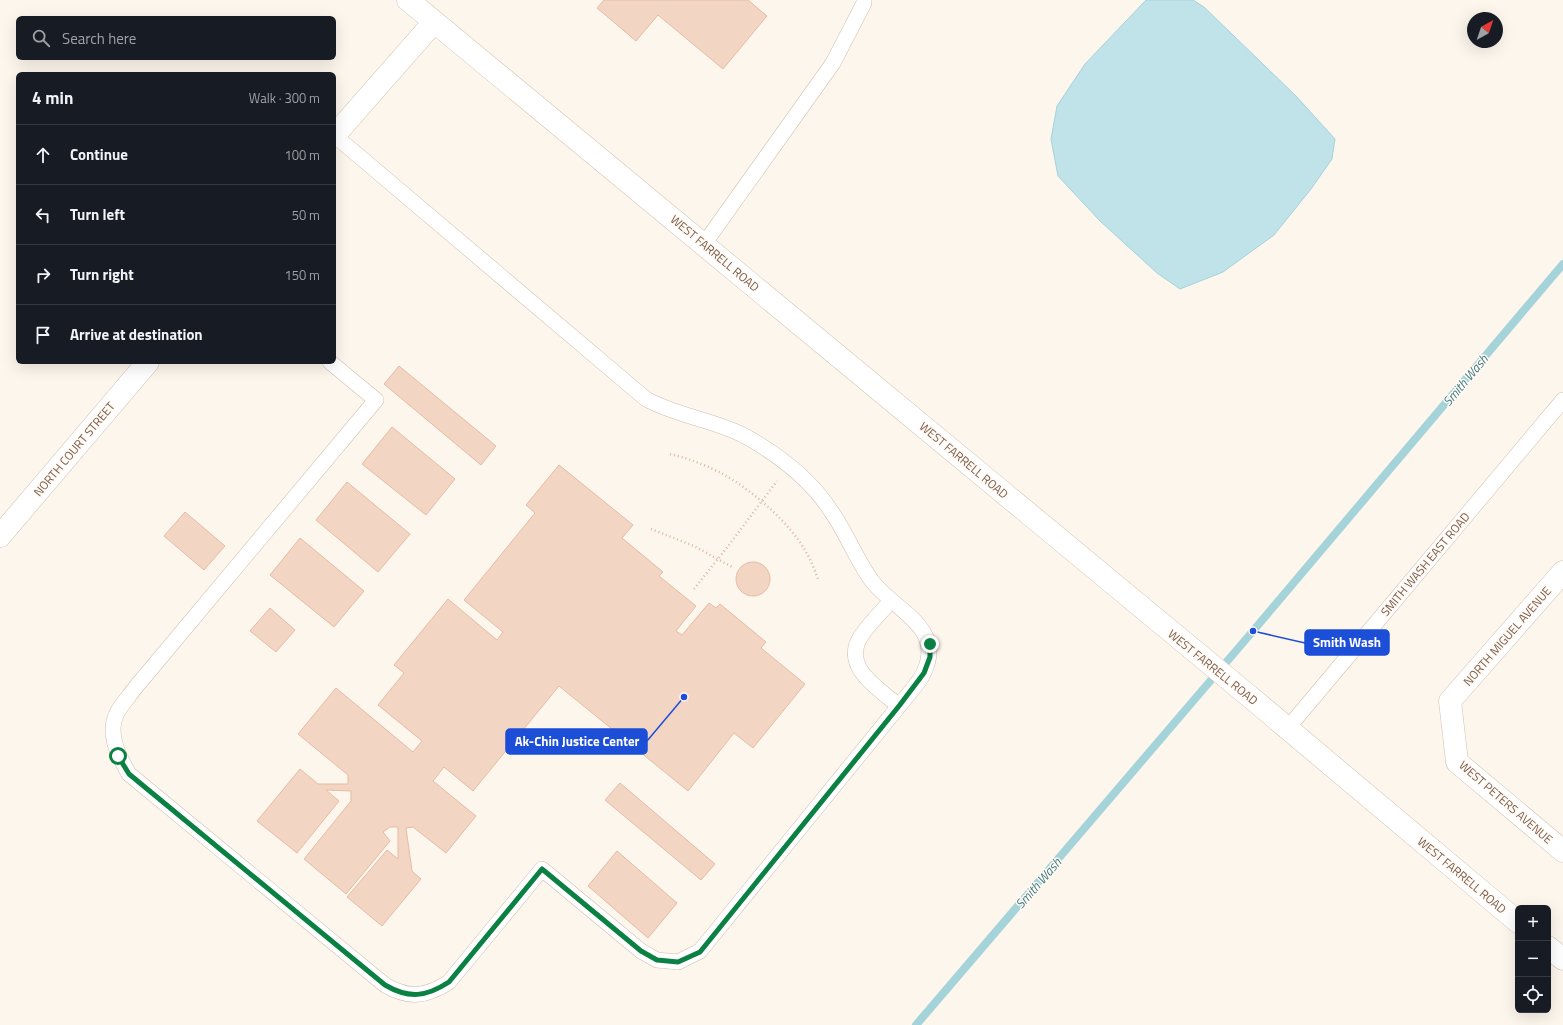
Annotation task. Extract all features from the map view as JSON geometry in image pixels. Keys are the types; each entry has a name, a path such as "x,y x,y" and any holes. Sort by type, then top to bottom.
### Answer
{"street":[{"name":"WEST FARRELL ROAD","path":"408,0 1249,696 1515,919"},
{"path":"336,134 434,22"},
{"name":"NORTH COURT STREET","path":"0,536 146,364"},
{"name":"NORTH MIGUEL AVENUE","path":"1450,701 1563,572"},
{"name":"WEST PETERS AVENUE","path":"1450,701 1457,762 1563,851"},
{"path":"1551,949 1563,959"}],"lane":[{"path":"704,244 834,63 864,3 864,0"},
{"path":"332,364 376,400 135,688 118,712 113,726 114,739 118,756 129,774 385,985 396,992 409,995 435,991 449,982 542,869 641,951 657,960 678,962 700,952 924,673 930,657 930,644 924,631 891,601 871,580 831,510 815,491 788,466 775,455 744,436 718,425 663,408 646,399 336,138"},
{"name":"SMITH WASH EAST ROAD","path":"1287,729 1563,400"},
{"path":"891,601 861,636 856,644 855,656 857,666 867,680 899,706"}],"path":[{"path":"670,454 686,458 719,472 762,501 777,515 795,536 807,553 818,579"},
{"path":"694,589 788,466"},
{"path":"651,529 688,543 734,568"}],"water":[{"path":"1146,0 1193,0 1204,7 1296,96 1335,139 1332,159 1311,189 1274,235 1223,272 1180,289 1157,273 1100,221 1058,176 1051,139 1057,106 1085,64"}],"building":[{"path":"604,0 748,0 767,16 723,69 658,15 636,41 597,8"},
{"path":"399,366 496,446 481,465 384,384"},
{"path":"392,427 455,479 426,515 362,464"},
{"path":"559,465 633,525 622,538 663,572 659,576 696,606 676,631 682,635 709,603 716,608 720,604 766,642 761,648 805,684 753,748 734,733 688,791 559,686 473,791 444,767 433,781 476,816 446,853 413,827 406,828 412,871 421,879 382,926 347,897 387,850 398,859 398,827 390,827 383,832 390,841 346,894 304,859 351,801 351,791 326,790 339,801 297,853 257,821 300,769 318,784 348,784 348,775 298,734 336,688 413,752 422,741 378,705 404,673 394,665 448,599 497,640 503,632 464,600 535,513 526,505"},
{"path":"347,482 410,534 378,572 316,520"},
{"path":"185,512 225,546 204,570 164,536"},
{"path":"300,538 364,591 334,627 270,575"},
{"path":"753,562 759,563 765,567 769,573 769,585 765,591 759,595 753,596 747,595 741,591 737,585 736,579 737,573 741,567 747,563"},
{"path":"270,608 295,630 276,652 250,631"},
{"path":"620,783 715,864 701,880 605,800"},
{"path":"617,851 677,903 648,938 588,886"}],"waterway":[{"name":"Smith Wash","path":"916,1025 1253,631 1563,264"}],"place":[{"name":"Smith Wash","path":"1253,631"},
{"name":"Ak-Chin Justice Center","path":"684,697"}],"route":[{"path":"118,756 129,774 385,985 396,992 409,995 435,991 449,982 542,869 641,951 657,960 678,962 700,952 899,706 924,673 930,657 930,644"}]}
